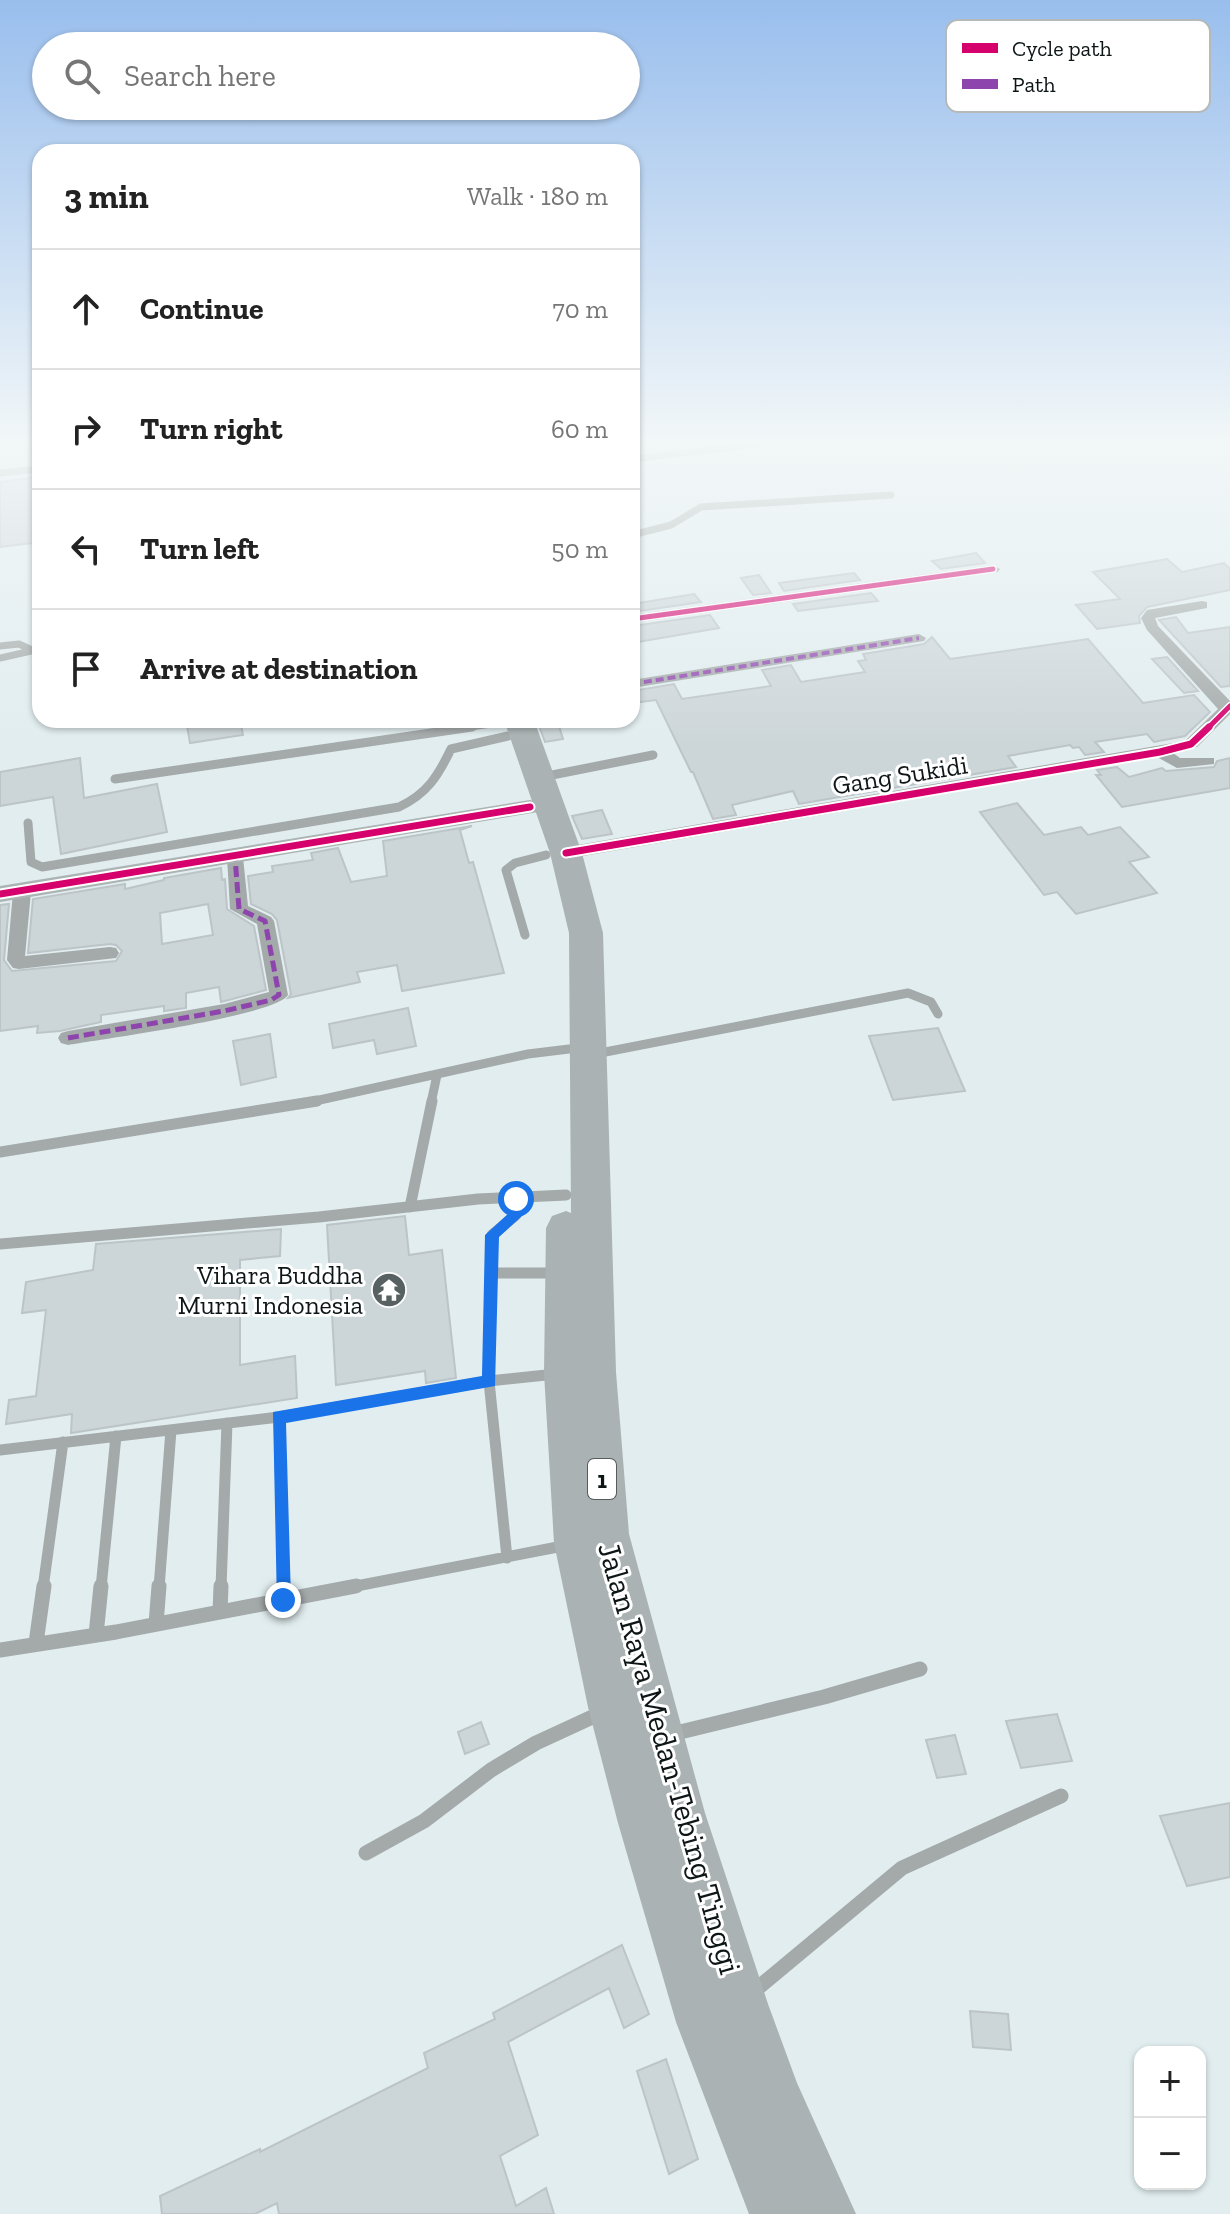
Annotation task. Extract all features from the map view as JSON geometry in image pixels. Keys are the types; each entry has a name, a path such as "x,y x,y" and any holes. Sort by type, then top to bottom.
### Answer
{"highway":[{"name":"Jalan Raya Medan-Tebing Tinggi","path":"510,728 586,933 566,1195 566,1373 578,1543 614,1707 645,1823 706,2022 781,2214"},
{"name":"Jalan Raya Medan-Tebing Tinggi","path":"579,1052 605,1534 658,1737 739,2004 770,2093 824,2214"}],"street":[{"path":"640,618 993,569"},
{"path":"1202,605 1152,613 1148,618 1152,627 1228,708"},
{"path":"640,683 919,638"},
{"name":"Gang Sukidi","path":"556,854 1160,752 1191,744 1228,708"},
{"path":"1160,752 1177,763 1208,761"},
{"path":"110,953 19,963 16,960 11,893 235,857 535,792"},
{"path":"68,1038 224,1011 271,1000 279,995 265,921 239,909 235,857"}],"lane":[{"path":"0,646 19,644 32,649"},
{"path":"0,658 32,651"},
{"path":"115,779 479,728"},
{"path":"28,823 31,862 42,867 399,807 432,789 451,749 499,728"},
{"path":"535,792 653,755"},
{"path":"525,935 506,870 515,863 556,854"},
{"path":"0,1152 313,1102 528,1054 579,1052 908,993 931,1002 938,1014"},
{"path":"410,1207 437,1075"},
{"path":"0,1244 566,1195"},
{"path":"507,1558 489,1381 492,1235 516,1215 516,1199"},
{"path":"492,1273 566,1272"},
{"path":"0,1450 279,1417 489,1381 566,1373"},
{"path":"279,1417 283,1600"},
{"path":"220,1612 227,1423"},
{"path":"156,1624 171,1430"},
{"path":"96,1635 116,1436"},
{"path":"36,1643 63,1442"},
{"path":"0,1650 156,1624 578,1543"},
{"path":"658,1737 824,1697 920,1669"},
{"path":"366,1853 424,1821 479,1778 536,1743 614,1707"},
{"path":"739,2004 902,1868 1061,1796"}],"building":[{"path":"0,541 32,541 32,543 0,547"},
{"path":"976,553 985,563 941,569 932,561"},
{"path":"1167,559 1182,572 1224,563 1230,569 1230,590 1147,607 1139,616 1140,623 1097,629 1076,605 1120,599 1093,572"},
{"path":"854,573 860,580 784,591 779,583"},
{"path":"759,575 771,593 753,595 741,578"},
{"path":"871,593 878,601 798,611 793,604"},
{"path":"694,594 701,602 640,611 640,603"},
{"path":"710,615 719,628 640,642 640,625"},
{"path":"1176,617 1188,633 1230,627 1230,686 1221,687 1159,620"},
{"path":"932,637 950,659 1088,639 1143,703 1194,695 1210,712 1185,736 1154,742 1147,734 1095,742 1104,752 1085,755 1079,747 1070,745 1008,756 1016,767 799,804 793,791 732,805 736,815 713,819 656,700 640,702 640,690 674,684 682,699 771,686 762,670 791,665 801,682 865,672 858,661 866,660 863,654 924,644"},
{"path":"1167,657 1198,691 1184,693 1152,659"},
{"path":"187,728 242,728 243,735 190,743"},
{"path":"540,728 560,728 563,739 545,742"},
{"path":"80,758 84,798 157,784 167,832 61,854 53,797 0,806 0,772"},
{"path":"1230,758 1230,788 1122,807 1096,775 1101,775 1097,770 1117,767 1129,777 1162,768 1166,771 1214,767 1217,761"},
{"path":"1017,803 1044,835 1081,827 1088,835 1120,827 1149,857 1129,862 1157,893 1076,914 1057,892 1044,895 980,812"},
{"path":"602,810 612,834 582,839 572,816"},
{"path":"472,826 460,830 469,863 473,862 504,973 402,991 397,965 357,972 360,982 288,998 291,994 277,920 272,914 251,904 248,876 273,872 272,866 313,860 311,853 338,848 351,882 387,876 383,841"},
{"path":"221,868 227,909 254,926 266,990 221,1002 219,987 186,993 186,1008 164,1011 164,1006 101,1015 101,1022 60,1031 37,1033 38,1026 0,1031 0,905 9,904 4,960 12,971 116,961 122,951 110,944 28,953 33,899 125,884 125,889 164,878","holes":["208,904 213,935 162,944 160,913"]},
{"path":"408,1008 416,1046 377,1054 374,1040 333,1048 329,1024"},
{"path":"938,1028 965,1091 893,1100 869,1036"},
{"path":"270,1034 276,1077 241,1085 233,1041"},
{"name":"Vihara Buddha Murni Indonesia","path":"405,1216 409,1255 442,1250 456,1378 426,1383 425,1371 336,1385 327,1225"},
{"path":"281,1229 280,1256 240,1260 240,1365 295,1356 297,1398 71,1433 72,1414 6,1424 9,1400 36,1396 46,1310 22,1313 26,1282 93,1270 96,1244"},
{"path":"1057,1714 1072,1761 1021,1768 1006,1721"},
{"path":"481,1722 489,1744 465,1754 458,1732"},
{"path":"955,1735 966,1774 937,1778 926,1740"},
{"path":"1230,1803 1230,1877 1187,1886 1160,1816"},
{"path":"622,1945 649,2014 624,2028 609,1988 508,2042 538,2135 500,2156 516,2206 546,2188 554,2214 279,2214 277,2203 255,2214 162,2214 160,2196 260,2149 260,2152 428,2068 424,2053 495,2019 493,2013"},
{"path":"970,2011 1008,2014 1011,2050 973,2047"},
{"path":"666,2059 698,2159 669,2174 637,2071"}],"marked path":[{"path":"640,683 919,638"},
{"path":"68,1038 224,1011 271,1000 279,995 265,921 239,909 235,857"}],"cycle path":[{"path":"640,618 993,569"},
{"path":"566,853 1160,752 1191,744 1230,706"},
{"path":"0,894 530,807"}],"place":[{"name":"Vihara Buddha Murni Indonesia","path":"389,1290"}],"route":[{"path":"283,1600 279,1417 489,1381 492,1235 516,1215 516,1199"}]}
